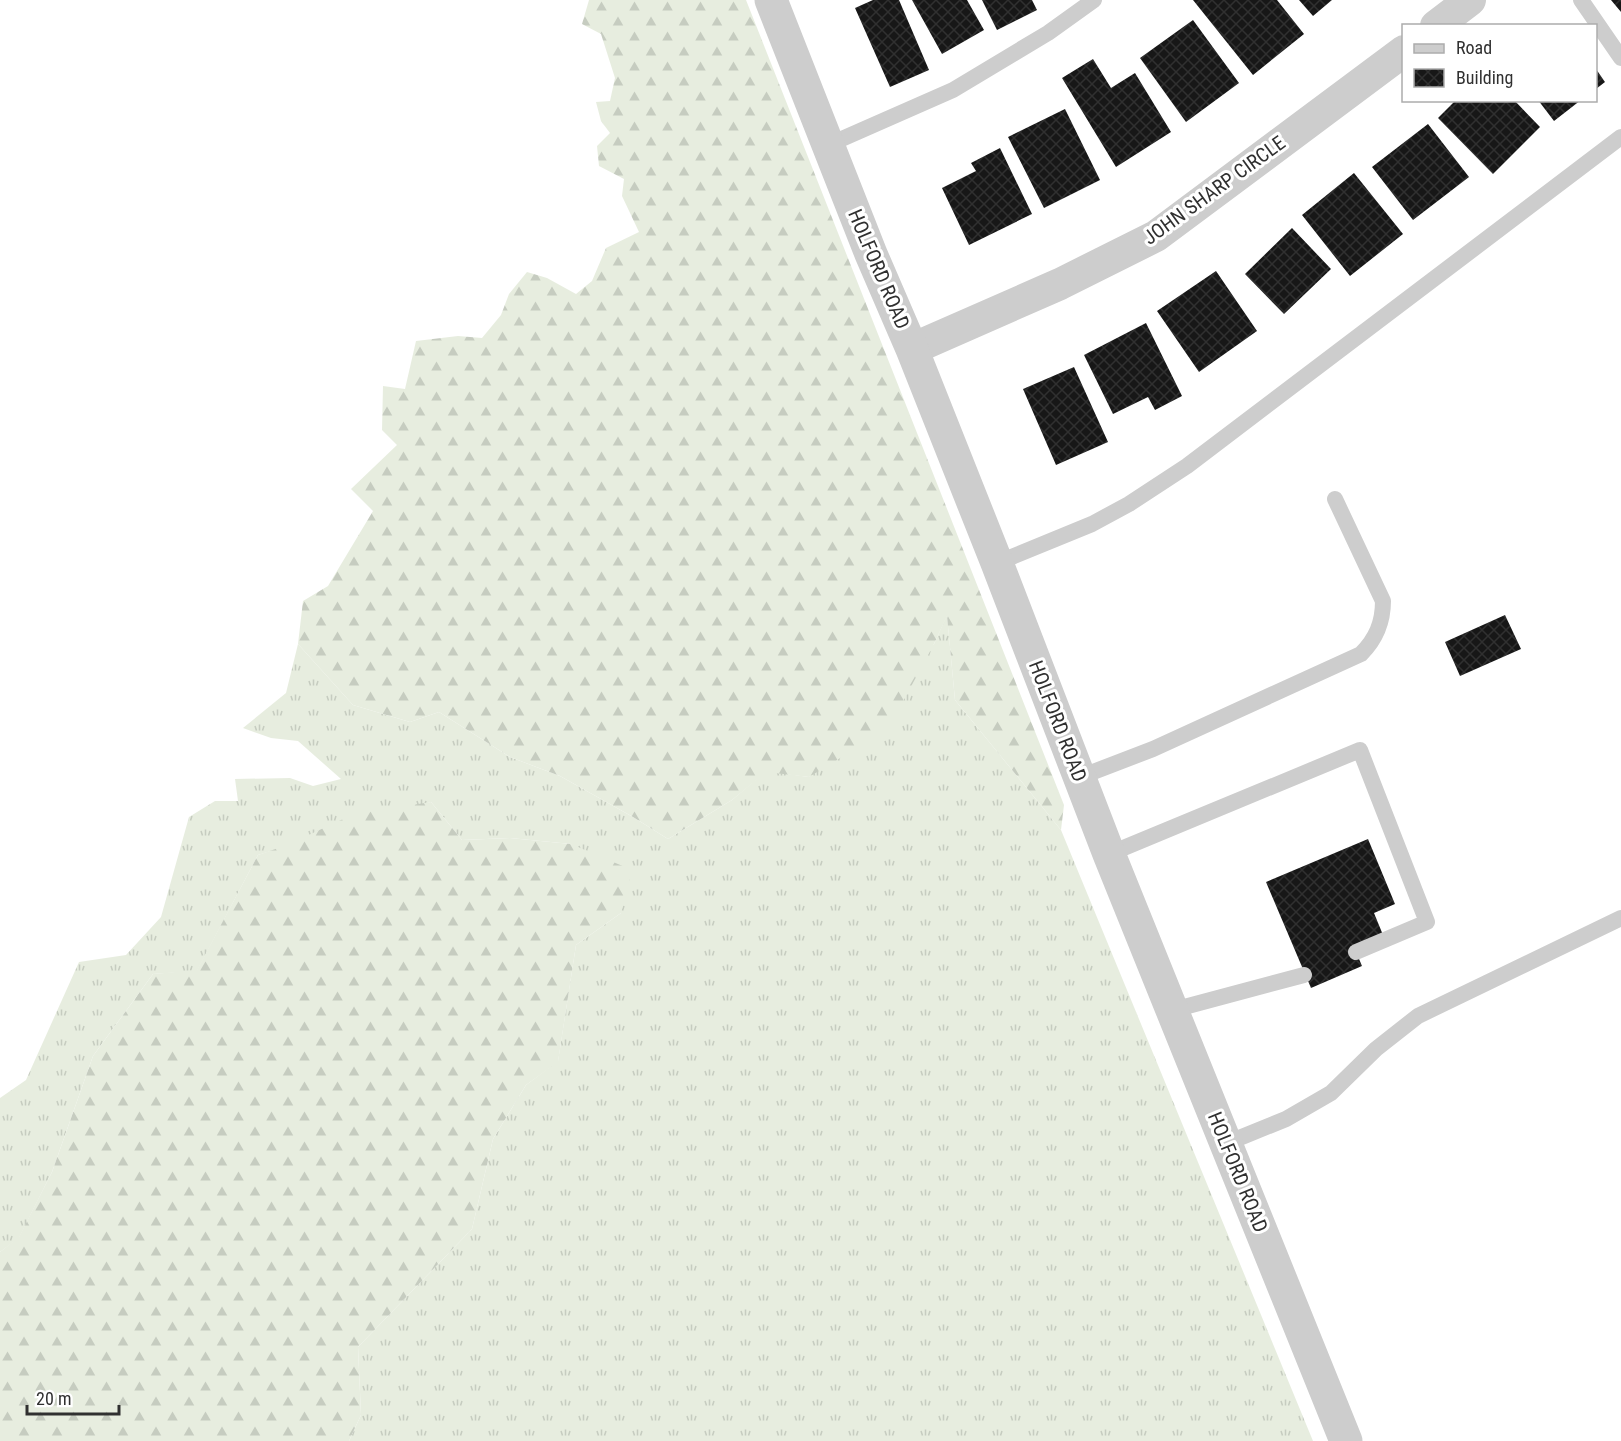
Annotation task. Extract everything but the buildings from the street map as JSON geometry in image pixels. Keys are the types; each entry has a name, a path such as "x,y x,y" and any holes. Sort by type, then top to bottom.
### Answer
{"street":[{"name":"HOLFORD ROAD","path":"771,0 871,254 912,349 997,563 1109,854 1346,1441"},
{"path":"1439,24 1470,0"},
{"name":"JOHN SHARP CIRCLE","path":"912,349 1060,284 1156,236 1402,52"}],"lane":[{"path":"828,145 953,90 1048,33 1094,0"},
{"path":"1581,0 1621,58"},
{"path":"997,563 1092,524 1129,504 1187,466 1621,137"},
{"path":"1080,777 1153,749 1360,654 1370,645 1383,614 1383,601 1335,499"},
{"path":"1109,854 1360,750 1427,922 1356,952"},
{"path":"1227,1143 1286,1119 1331,1093 1376,1049 1418,1016 1621,918"},
{"path":"1173,1010 1305,975"}],"green space":[{"path":"589,0 746,0 1064,805 1061,830 955,700 947,616 888,729 809,777 766,772 732,800 668,839 560,776 510,757 439,712 410,722 353,705 298,644 303,601 328,586 373,511 351,489 397,445 382,430 383,386 405,389 416,341 458,336 482,338 501,315 509,294 527,272 547,278 576,294 592,281 606,248 639,232 622,196 624,179 599,166 597,146 610,133 601,121 596,102 610,101 615,78 601,34 582,24"},
{"path":"947,615 955,700 1061,830 1313,1441 349,1441 361,1415 358,1347 472,1229 493,1139 526,1085 558,1061 576,945 621,913 571,844 510,838 462,840 431,802 258,855 197,971 153,974 93,1056 52,1172 19,1238 0,1252 0,1098 26,1080 79,962 126,955 161,917 189,817 215,801 238,801 235,779 290,778 313,786 341,779 298,741 271,738 243,728 286,693 298,644 353,705 410,722 439,712 510,757 560,776 668,839 732,800 766,771 809,777 934,644"},
{"path":"431,802 462,840 510,838 571,844 632,870 621,913 576,945 558,1062 526,1085 493,1139 472,1229 358,1347 361,1415 349,1441 0,1441 0,1252 19,1237 52,1172 93,1056 153,974 197,970 258,855 287,845 354,814"}]}
